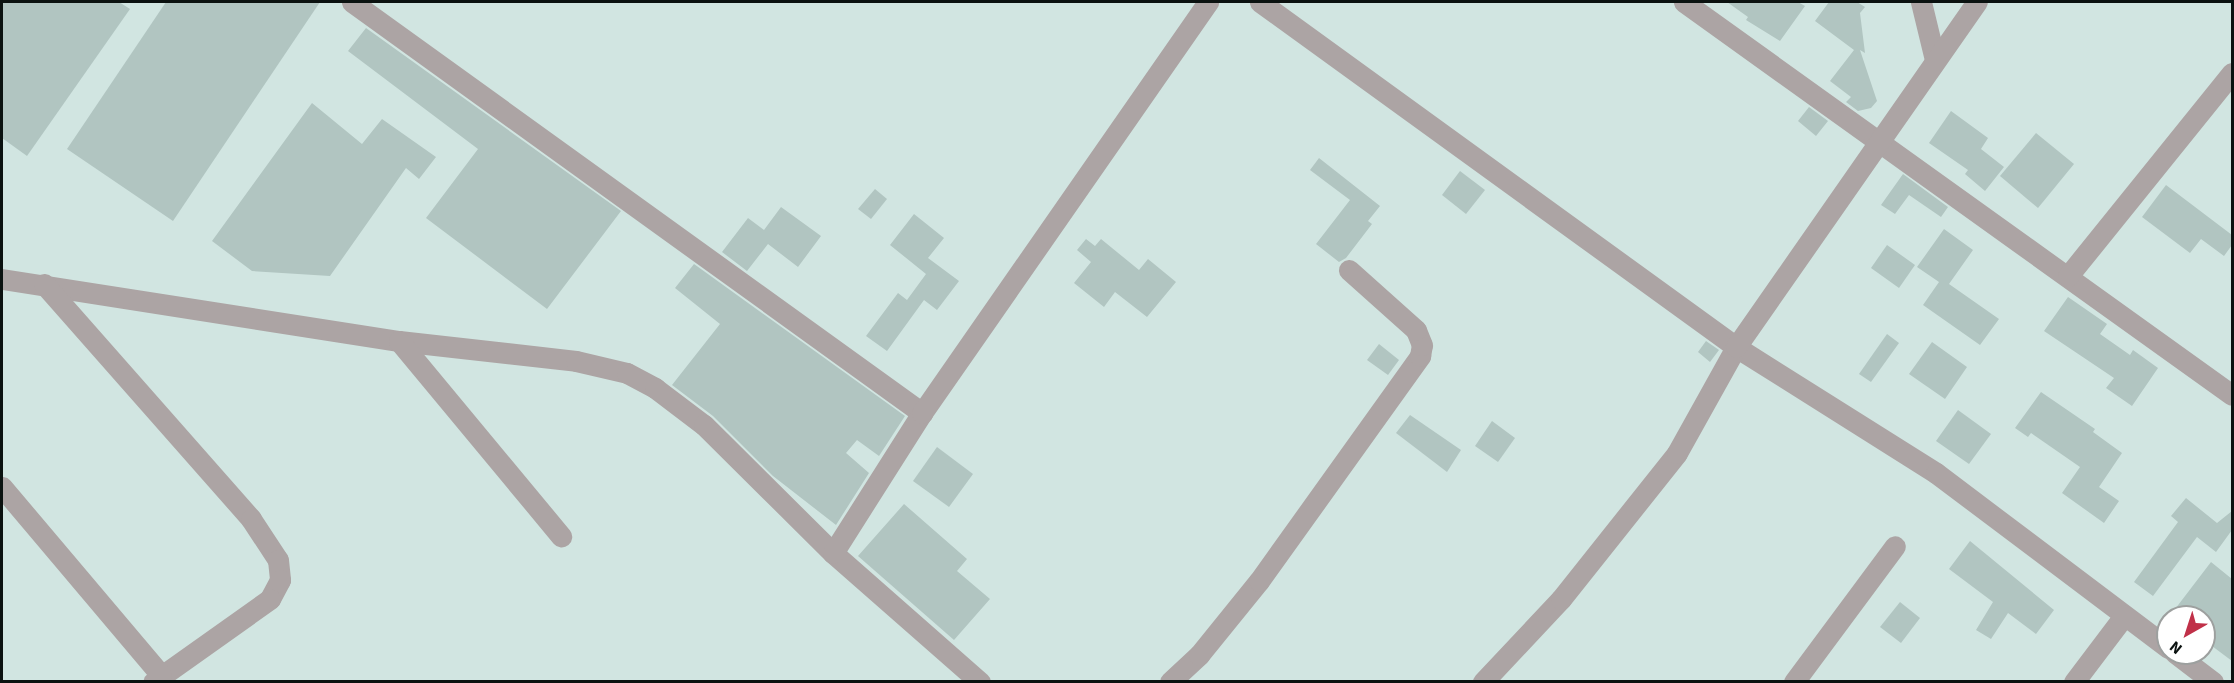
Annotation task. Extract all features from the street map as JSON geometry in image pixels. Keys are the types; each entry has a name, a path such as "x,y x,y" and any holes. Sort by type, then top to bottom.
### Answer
{"street":[{"path":"352,2 922,413"},
{"path":"832,554 922,413 1208,2"},
{"path":"1260,2 1736,347 1936,473 2156,639"},
{"path":"1684,2 2232,394"},
{"path":"1922,2 1935,60"},
{"path":"1483,681 1561,599 1677,453 1736,347 1977,2"},
{"path":"2068,276 2232,73"},
{"path":"1170,681 1199,655 1259,581 1420,356 1422,345 1416,330 1349,270"},
{"path":"2,279 399,341 576,361 627,373 655,387 704,425 832,554 980,681"},
{"path":"2,487 157,678 270,599 280,580 278,560 251,519 45,284"},
{"path":"399,341 561,536"},
{"path":"1794,681 1895,546"},
{"path":"2074,681 2124,616"},
{"path":"2191,665 2213,681"}],"building":[{"path":"2,2 119,2 130,9 27,156 2,138"},
{"path":"166,2 320,2 173,221 67,149"},
{"path":"1727,2 1798,2 1805,6 1780,41 1746,20 1748,17"},
{"path":"1829,2 1857,2 1865,7 1860,13 1865,53 1860,50 1877,101 1871,108 1858,111 1846,102 1851,97 1830,81 1854,50 1815,21"},
{"path":"366,28 621,211 547,309 426,218 478,149 348,51"},
{"path":"312,103 362,144 382,119 436,157 419,179 406,168 330,276 252,271 212,241"},
{"path":"1809,107 1828,121 1816,136 1798,121"},
{"path":"1951,111 1988,138 1981,149 2004,167 1985,191 1965,174 1968,170 1929,143"},
{"path":"2036,133 2074,164 2038,208 2000,176"},
{"path":"1319,158 1380,206 1368,221 1372,224 1346,258 1339,262 1316,244 1350,200 1310,170"},
{"path":"1460,171 1485,190 1466,214 1442,195"},
{"path":"1903,174 1948,207 1941,217 1909,195 1895,214 1881,205"},
{"path":"2166,185 2232,235 2232,245 2224,256 2201,239 2190,253 2142,217"},
{"path":"875,189 887,199 871,219 858,209"},
{"path":"781,207 821,236 798,267 768,244 747,271 722,252 748,218 764,230"},
{"path":"914,214 944,238 928,258 959,281 937,310 924,300 887,351 866,336 898,293 907,300 926,274 890,245"},
{"path":"1944,229 1973,250 1949,284 1999,319 1980,345 1923,305 1939,282 1917,267"},
{"path":"1086,239 1095,246 1101,239 1139,270 1148,259 1176,282 1147,317 1115,292 1104,307 1074,283 1091,262 1077,250"},
{"path":"1887,245 1915,265 1899,288 1871,268"},
{"path":"694,264 905,416 879,456 857,440 846,453 869,473 836,525 773,476 713,416 672,385 720,324 675,288"},
{"path":"2068,297 2107,324 2100,334 2130,355 2133,350 2158,368 2132,406 2106,388 2114,378 2044,331"},
{"path":"1887,334 1899,343 1871,382 1859,374"},
{"path":"1706,341 1719,350 1710,362 1698,352"},
{"path":"1932,342 1967,367 1945,399 1909,374"},
{"path":"1379,344 1399,360 1388,375 1367,360"},
{"path":"2041,392 2095,429 2093,432 2122,453 2099,487 2119,501 2104,523 2062,493 2080,467 2031,433 2028,437 2015,428"},
{"path":"1958,410 1991,434 1969,464 1936,441"},
{"path":"1410,415 1461,450 1447,472 1396,433"},
{"path":"1492,421 1515,438 1498,462 1475,446"},
{"path":"937,447 973,474 949,507 913,481"},
{"path":"2186,498 2217,523 2232,511 2232,530 2216,552 2197,537 2153,596 2134,582 2178,522 2171,516"},
{"path":"904,504 967,559 957,571 990,599 954,640 858,556"},
{"path":"1970,541 2054,610 2036,634 2008,613 1991,639 1976,630 1993,602 1949,569"},
{"path":"2211,562 2232,579 2232,661 2216,649 2216,605 2178,605"},
{"path":"1900,602 1920,618 1901,643 1880,627"}]}
